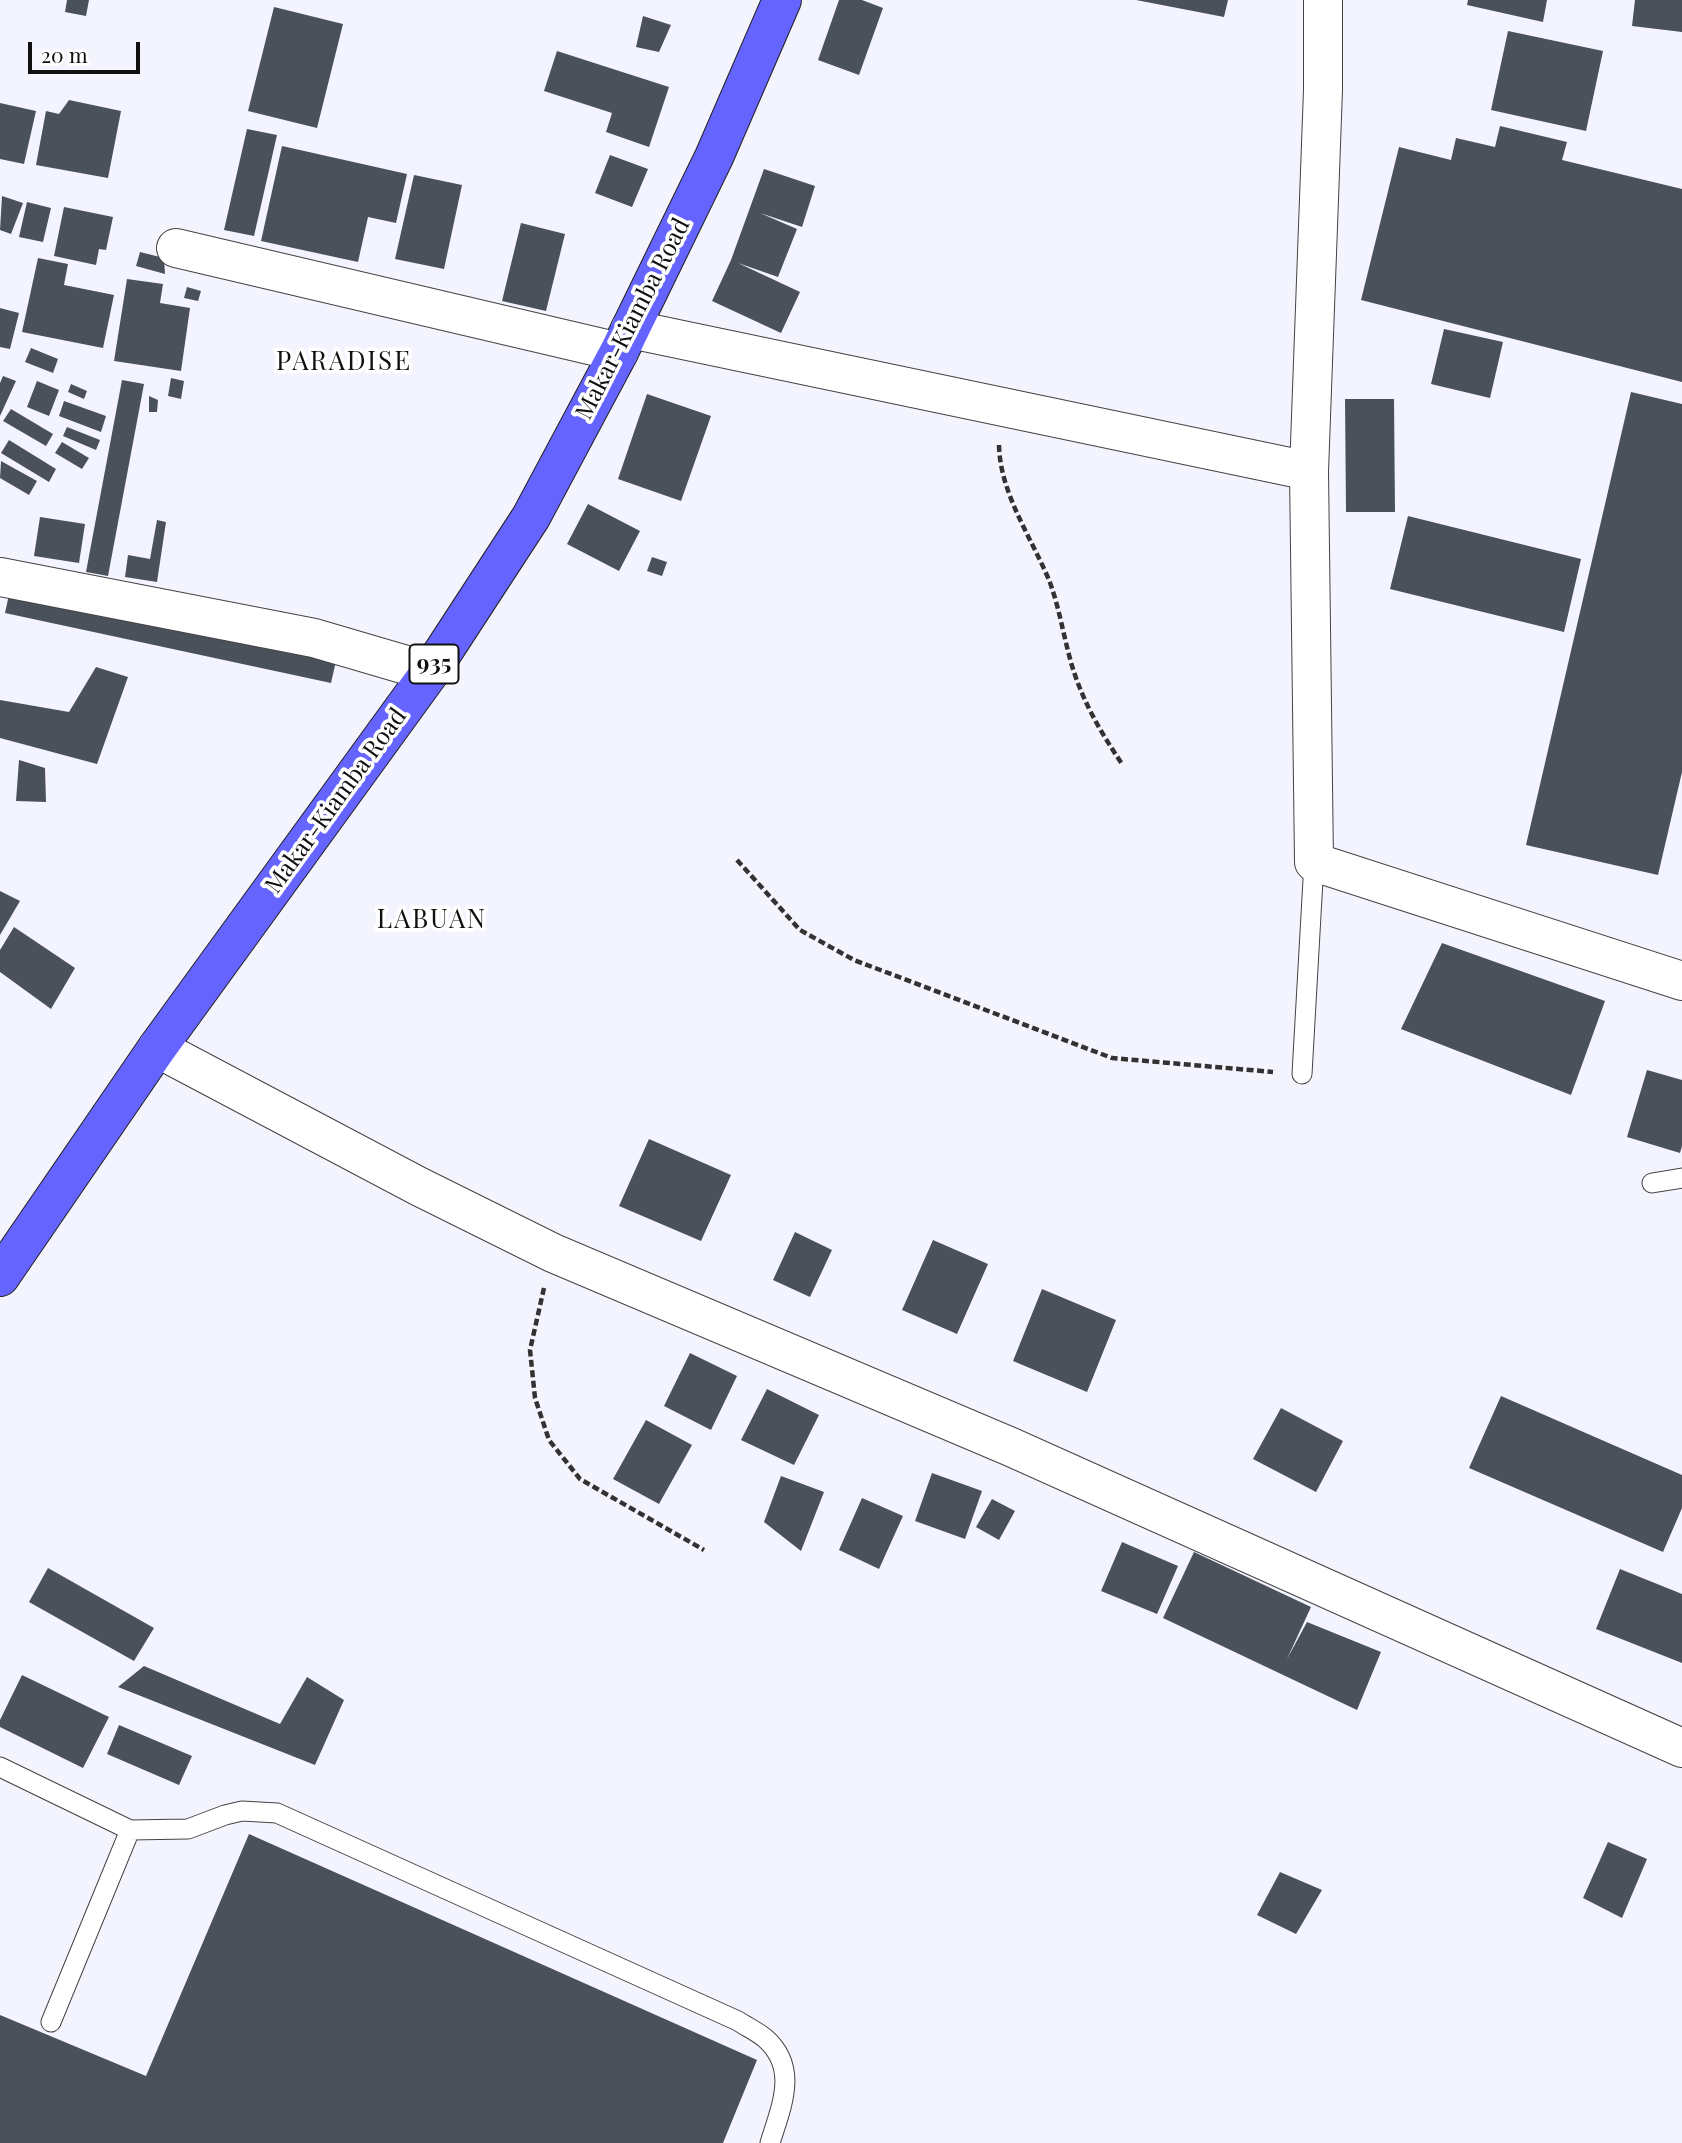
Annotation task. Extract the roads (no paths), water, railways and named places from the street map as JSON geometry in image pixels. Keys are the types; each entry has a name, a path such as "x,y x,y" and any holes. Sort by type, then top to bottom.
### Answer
{"main road":[{"name":"Makar-Kiamba Road","path":"0,1277 157,1048 430,672 531,517 625,340 714,157 782,0"}],"street":[{"path":"1323,0 1309,471 1314,862 1682,981"},
{"path":"176,248 625,340 999,405 1309,471"},
{"path":"0,577 314,638 430,672"},
{"path":"157,1048 418,1186 553,1253 1012,1447 1682,1748"}],"lane":[{"path":"1302,1074 1314,862"},
{"path":"1652,1183 1682,1178"},
{"path":"0,1767 130,1830 188,1829 242,1811 277,1813 738,2021 766,2038 781,2058 786,2089 770,2143"},
{"path":"51,2022 130,1830"}],"district":[{"name":"PARADISE","path":"344,362"},
{"name":"LABUAN","path":"432,920"}]}
